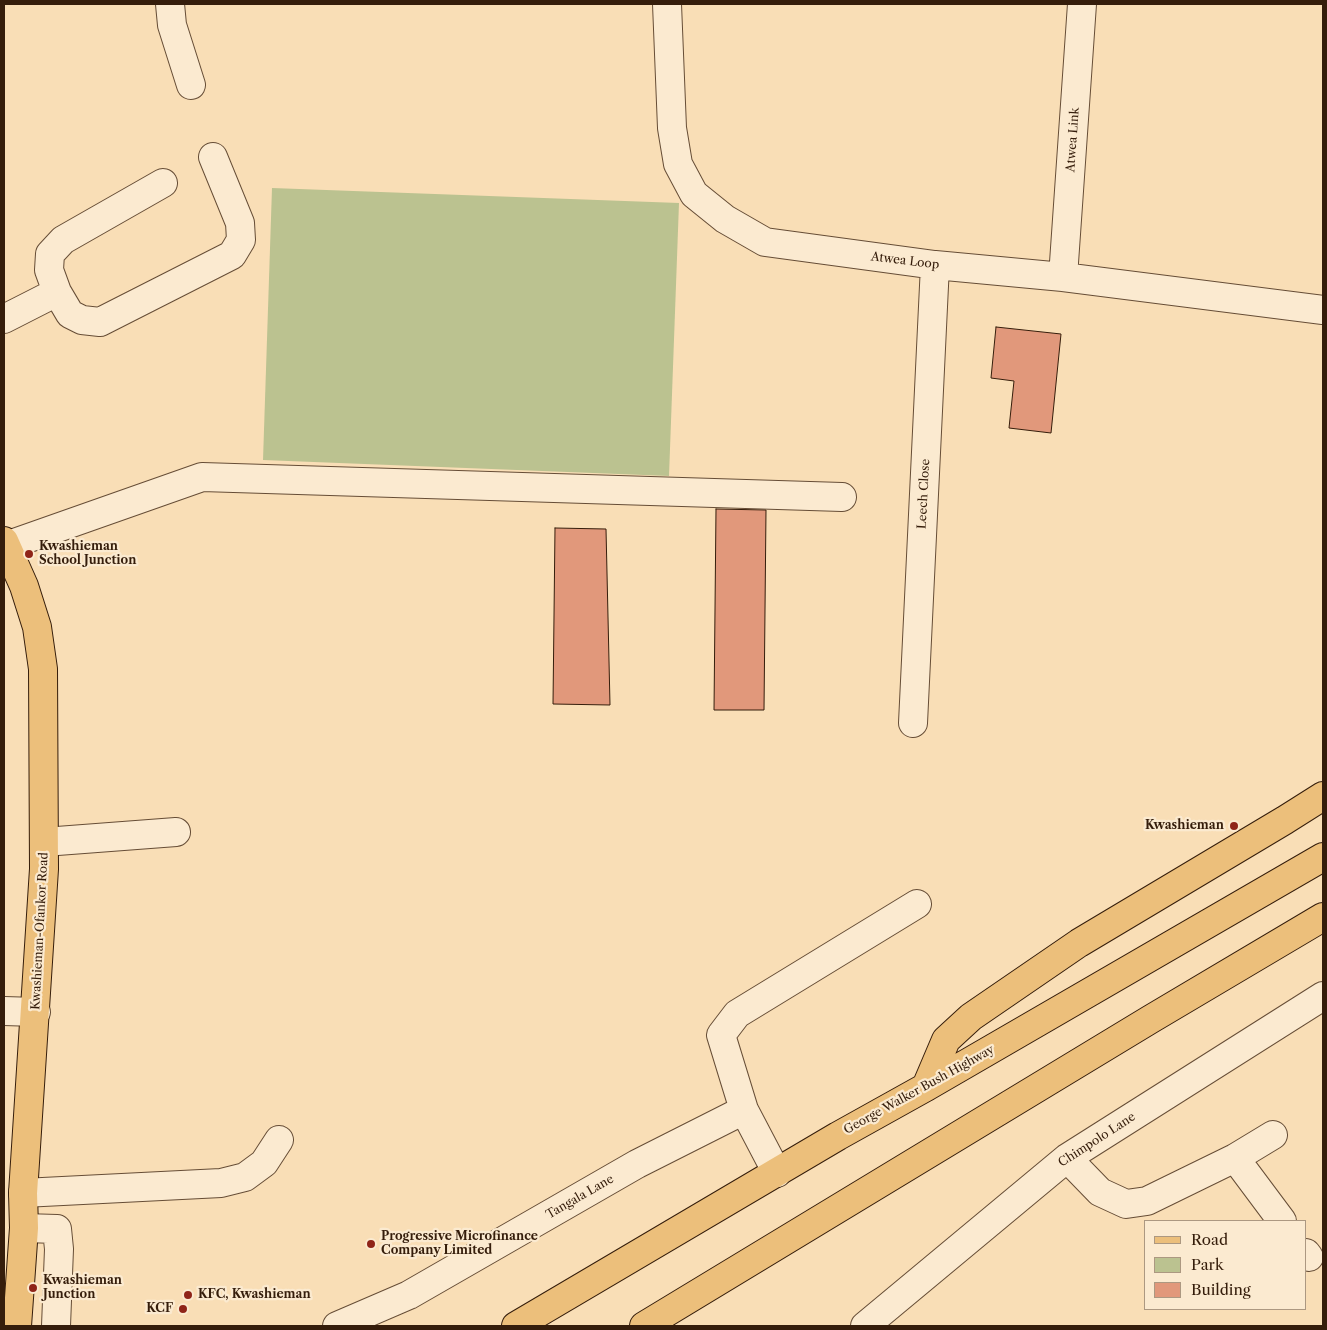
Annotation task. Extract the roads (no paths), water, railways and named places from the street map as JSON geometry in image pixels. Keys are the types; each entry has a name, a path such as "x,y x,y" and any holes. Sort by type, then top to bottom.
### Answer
{"main road":[{"name":"Kwashieman-Ofankor Road","path":"5,543 24,586 37,627 43,669 44,869 23,1194 24,1228 11,1298 17,1326"},
{"path":"926,1087 946,1040 971,1017 1079,943 1323,796"},
{"name":"George Walker Bush Highway","path":"516,1326 838,1136 1323,857"},
{"path":"644,1326 1323,917"}],"street":[{"path":"170,4 172,25 191,85"},
{"name":"Atwea Loop","path":"667,4 672,128 678,164 694,194 725,219 765,242 935,265 1063,277 1323,310"},
{"name":"Atwea Link","path":"1063,277 1082,4"},
{"path":"163,183 64,240 50,254 49,270 57,292 70,314 82,320 100,322 232,255 241,240 240,223 213,157"},
{"name":"Leech Close","path":"912,723 935,265"},
{"path":"4,319 57,292"},
{"path":"5,543 202,477 842,497"},
{"path":"44,842 176,832"},
{"path":"776,1173 744,1110 720,1035 737,1014 917,904"},
{"name":"Chimpolo Lane","path":"865,1326 1067,1158 1323,996"},
{"path":"4,1011 36,1012"},
{"name":"Tangala Lane","path":"337,1326 409,1295 637,1164 744,1110"},
{"path":"1067,1158 1100,1192 1126,1204 1147,1201 1235,1158 1273,1135"},
{"path":"23,1194 221,1184 245,1177 264,1163 279,1140"},
{"path":"1235,1158 1281,1220"},
{"path":"24,1228 57,1230 59,1249 56,1326"}],"place":[{"name":"Kwashieman School Junction","path":"29,554"},
{"name":"Kwashieman","path":"1234,826"},
{"name":"Progressive Microfinance Company Limited","path":"371,1244"},
{"name":"Kwashieman Junction","path":"33,1288"},
{"name":"KFC, Kwashieman","path":"188,1295"},
{"name":"KCF","path":"183,1309"}]}
